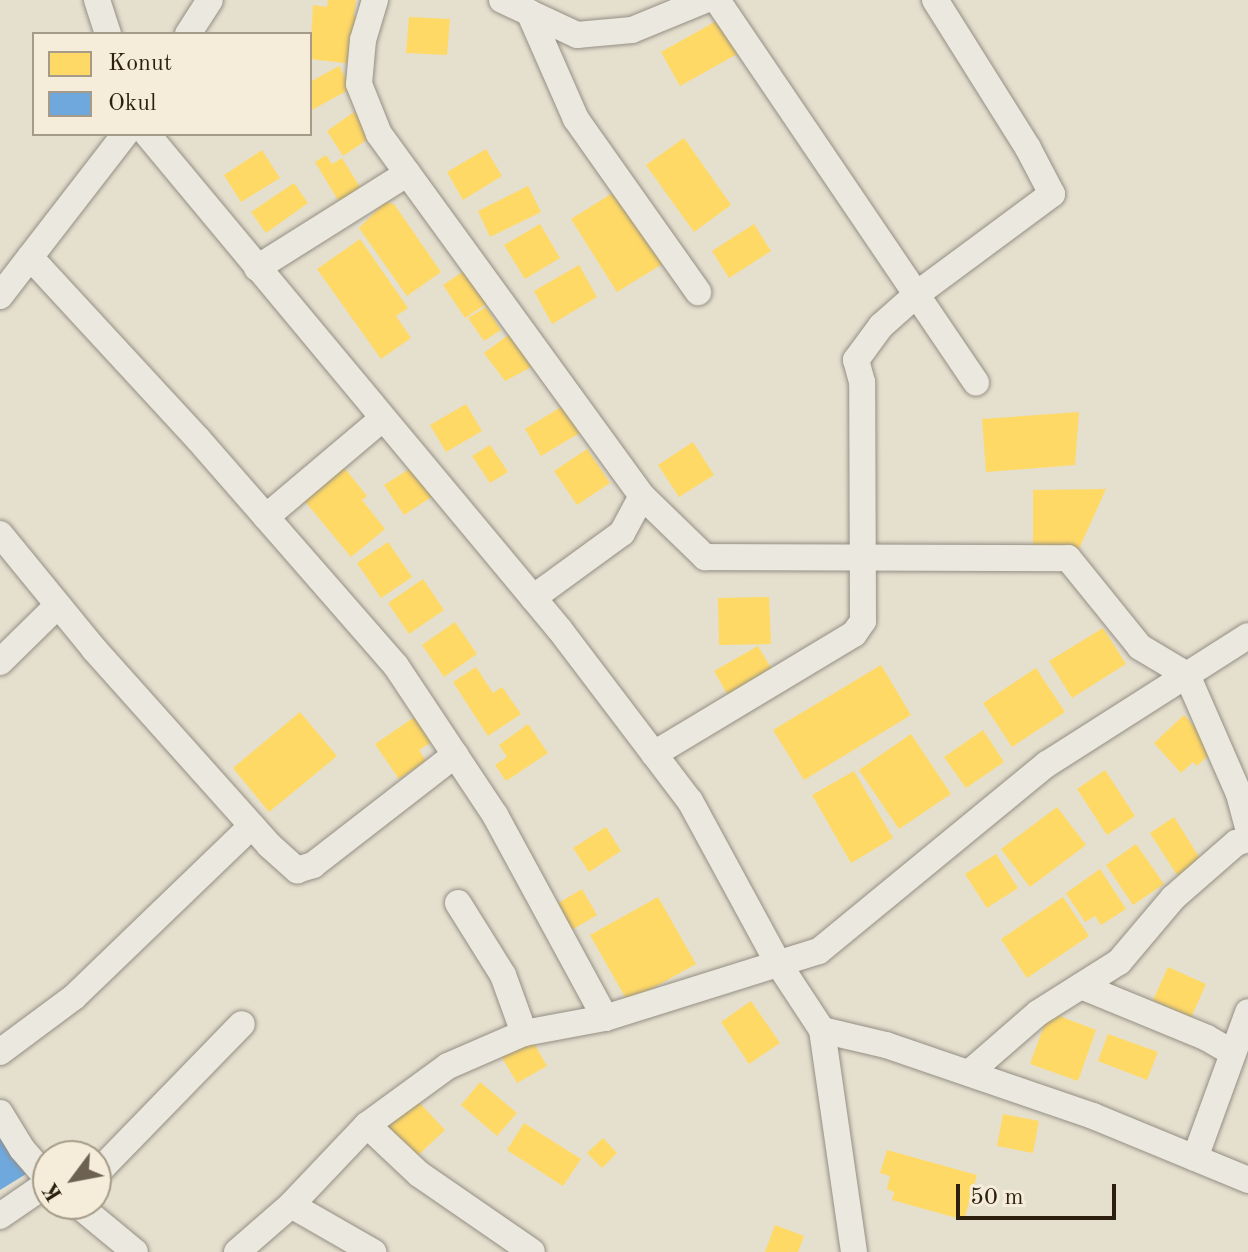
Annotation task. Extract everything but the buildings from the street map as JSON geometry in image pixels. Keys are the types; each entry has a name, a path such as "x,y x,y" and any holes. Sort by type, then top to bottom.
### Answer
{"street":[{"path":"97,0 107,32"},
{"path":"189,32 210,0"},
{"path":"375,0 363,40 359,84 379,134 642,496 705,557 1068,558 1140,647 1185,676 1239,794 1248,827"},
{"path":"502,0 577,35 632,30 705,0"},
{"path":"717,0 976,382"},
{"path":"654,754 854,634 863,621 865,559 862,382 856,360 881,326 917,294 1052,194 1028,148 935,0"},
{"path":"529,12 576,119 698,292"},
{"path":"0,296 123,136"},
{"path":"149,136 533,598 690,801 778,963 822,1030 854,1252"},
{"path":"257,268 408,173"},
{"path":"30,257 266,517 396,666 495,815 605,1018"},
{"path":"266,517 382,419"},
{"path":"533,598 622,533 642,496"},
{"path":"0,534 58,605 252,826 297,870 313,865 455,755"},
{"path":"0,662 58,605"},
{"path":"237,1252 291,1205 367,1125 448,1066 524,1033 605,1018 819,951 1047,764 1248,636"},
{"path":"0,1052 74,997 252,826"},
{"path":"969,1073 1038,1013 1119,962 1173,898 1236,843 1248,839"},
{"path":"458,903 503,975 524,1033"},
{"path":"1081,986 1207,1038 1231,1052"},
{"path":"1195,1158 1248,1012"},
{"path":"112,1158 242,1024"},
{"path":"822,1030 886,1045 1093,1116 1248,1180"},
{"path":"0,1113 32,1161"},
{"path":"367,1125 419,1174 532,1252"},
{"path":"0,1216 32,1193"},
{"path":"291,1205 373,1252"},
{"path":"96,1220 135,1252"}]}
